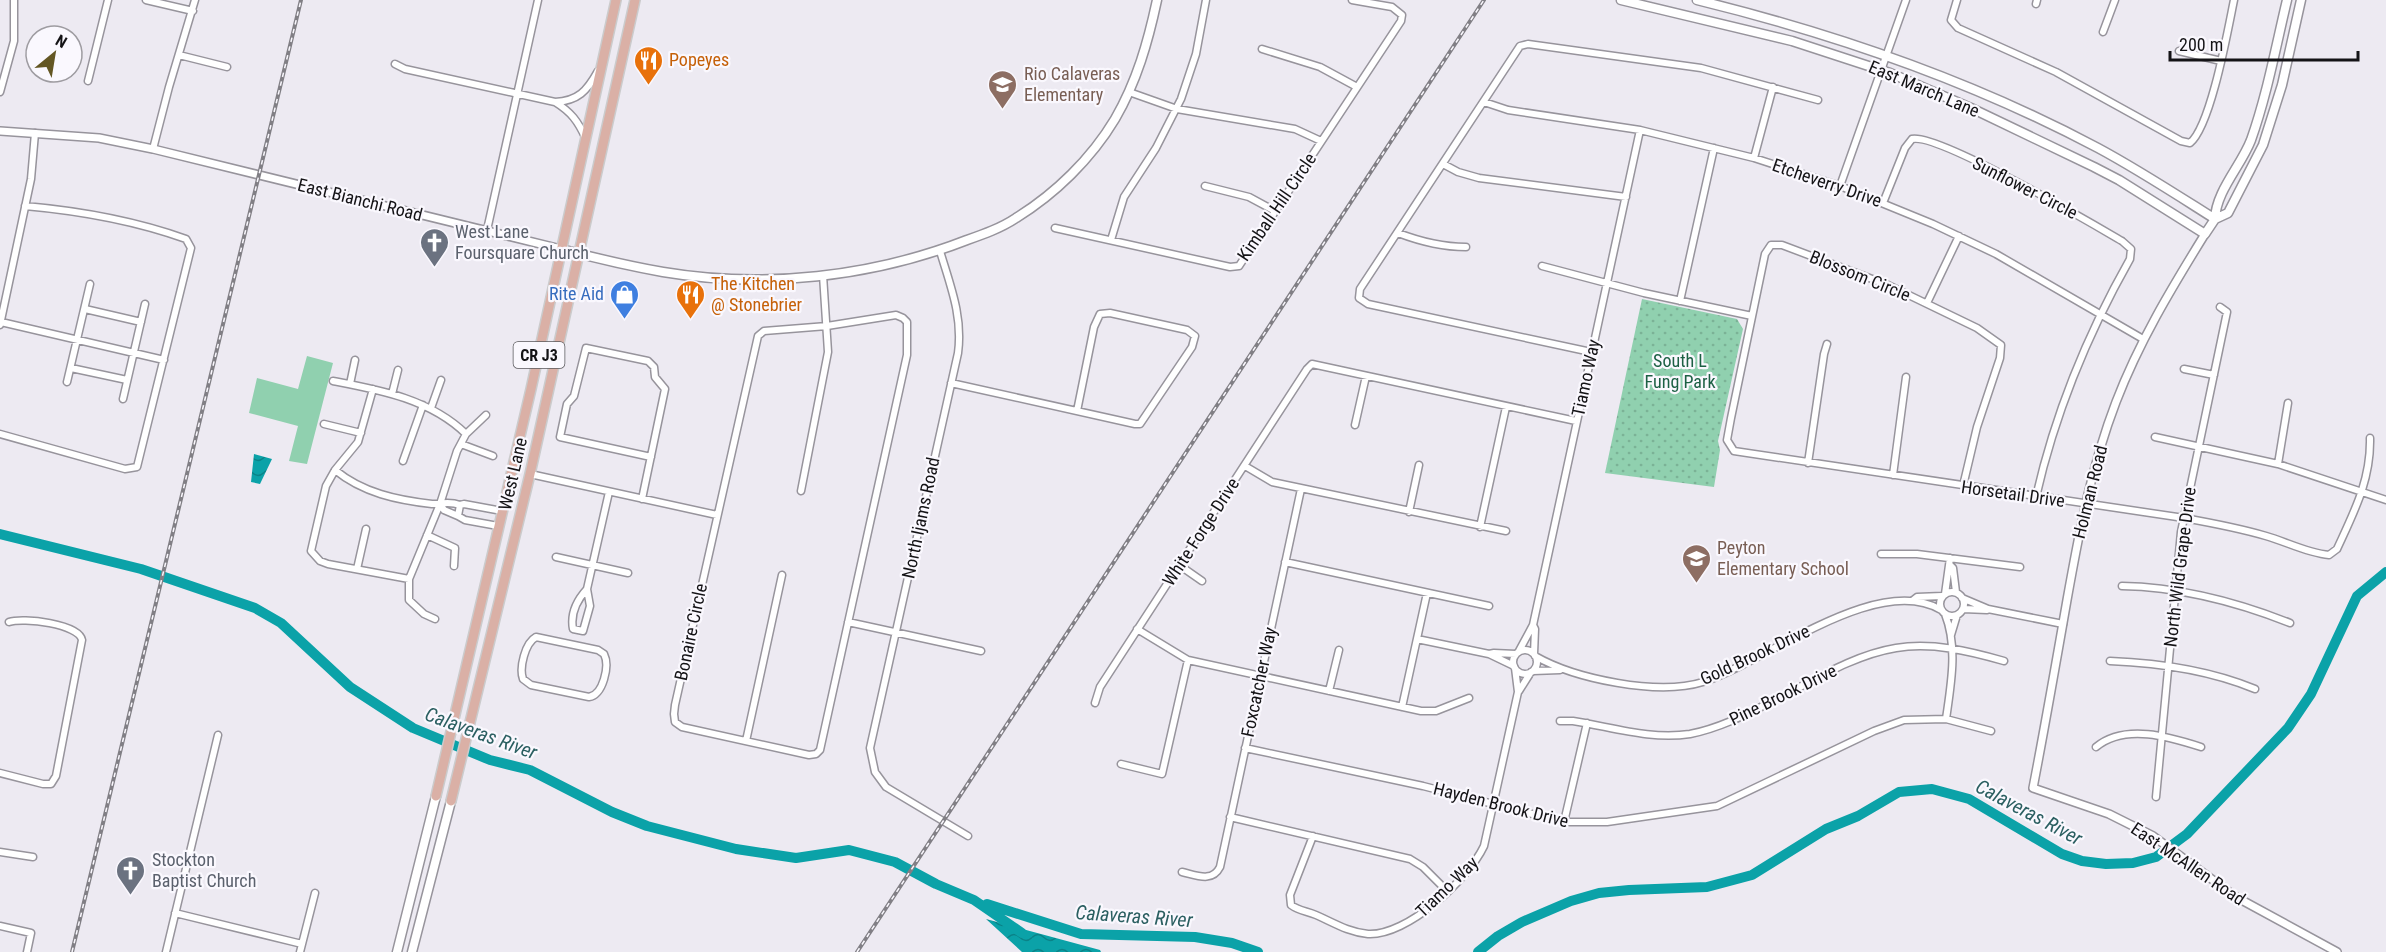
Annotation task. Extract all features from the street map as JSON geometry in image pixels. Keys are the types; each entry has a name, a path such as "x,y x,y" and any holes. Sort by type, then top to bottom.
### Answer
{"main road":[{"name":"West Lane","path":"397,952 457,709 531,389 616,0"},
{"name":"West Lane","path":"411,952 473,714 530,474 635,0"},
{"name":"East Bianchi Road","path":"561,249 663,272 691,275 757,278 823,275 879,266 940,250 997,228 1052,192 1103,137 1130,92 1145,52 1157,0"},
{"name":"East March Lane","path":"1621,0 1792,41 1881,70 1971,108 2094,167 2205,234"},
{"name":"East March Lane","path":"1697,0 1799,26 1886,55 1958,83 2053,125 2138,171 2215,219"},
{"name":"Holman Road","path":"2205,234 2215,219 2216,207 2250,142 2261,109 2287,0"},
{"name":"Holman Road","path":"2215,219 2228,213 2263,145 2282,86 2301,0"},
{"path":"422,852 424,868 420,885 428,890"},
{"path":"409,906 416,915 410,939 411,952"}],"street":[{"path":"0,92 14,41 14,0"},
{"path":"88,81 108,0"},
{"path":"146,0 193,11"},
{"path":"153,149 195,0"},
{"path":"487,230 538,0"},
{"path":"1055,228 1111,240 1124,197 1156,148 1177,109 1196,54 1206,0"},
{"name":"Kimball Hill Circle","path":"1111,240 1235,268 1242,263 1397,27 1402,15 1392,7 1352,0"},
{"path":"1840,186 1906,0"},
{"path":"1957,0 1951,17 1952,23 1958,28 2056,72 2181,141 2190,143 2209,105 2222,61 2234,0"},
{"path":"2103,32 2115,0"},
{"path":"1591,352 1368,304 1359,298 1360,289 1522,44 1681,64 1818,100"},
{"path":"1262,49 1320,67 1357,87"},
{"path":"2179,51 2222,61"},
{"path":"179,55 227,67"},
{"path":"555,102 578,98 587,89 603,63"},
{"path":"395,64 405,69 555,102 570,111 586,139"},
{"path":"1754,158 1773,87"},
{"path":"1130,92 1177,109 1295,129 1321,141"},
{"name":"Etcheverry Drive","path":"1484,102 1508,111 1640,130 1754,158 1840,186 1959,236 2033,274 2143,339"},
{"name":"Tiamo Way","path":"1517,653 1533,625 1640,130"},
{"name":"East Bianchi Road","path":"0,132 99,138 153,149 561,249"},
{"path":"35,133 33,167 0,324 78,339 164,360"},
{"name":"Sunflower Circle","path":"1884,203 1907,143 1917,138 1945,148 2048,197 2122,241 2131,249 2130,260 2100,314"},
{"path":"1680,300 1714,148"},
{"path":"1443,164 1473,177 1626,197"},
{"path":"1205,186 1249,197 1275,211"},
{"path":"0,434 125,470 135,469 141,458 190,254 190,243 186,239 119,218 25,206"},
{"path":"1398,233 1413,239 1466,247"},
{"name":"Holman Road","path":"2034,788 2085,504 2112,413 2143,339 2158,310 2205,234"},
{"path":"1927,303 1959,236"},
{"name":"Blossom Circle","path":"1730,448 1727,440 1765,254 1771,245 1777,244 1849,269 1927,303 1977,328 2001,345 2001,358 1980,417 1963,486"},
{"name":"North Ijams Road","path":"940,250 959,319 959,343 870,748 872,765 883,784 893,793 968,836"},
{"path":"1542,266 1752,316"},
{"path":"801,491 828,352 823,275"},
{"path":"67,382 90,284"},
{"path":"123,399 145,304"},
{"name":"North Wild Grape Drive","path":"2156,797 2184,518 2227,312 2220,307"},
{"path":"85,309 141,322"},
{"path":"951,383 1077,411 1140,424 1192,347 1195,336 1187,330 1110,313 1100,314 1094,327 1077,411"},
{"path":"2036,497 2058,415 2100,314"},
{"name":"Bonaire Circle","path":"896,315 903,318 907,322 908,331 907,355 820,750 816,754 809,755 682,727 675,722 674,714 717,515 758,336 764,331 827,326 896,315"},
{"path":"1808,463 1827,344"},
{"path":"642,499 651,457 665,389 655,377 652,363 586,348 574,396 567,404 560,437 651,457"},
{"path":"350,384 355,360"},
{"name":"White Forge Drive","path":"1095,703 1100,687 1307,369 1312,364 1366,376"},
{"path":"71,368 127,380"},
{"path":"2184,369 2214,375"},
{"path":"392,394 398,370"},
{"path":"1355,425 1366,376 1576,421"},
{"path":"1893,475 1906,377"},
{"path":"431,408 441,380"},
{"path":"333,381 392,394 431,408 466,434"},
{"path":"373,389 361,433 352,450 335,470 326,486 312,545 314,556 328,564 409,579"},
{"path":"2278,464 2288,403"},
{"path":"403,461 413,427 423,405"},
{"path":"1480,527 1506,407"},
{"path":"435,619 424,614 409,600 409,579 440,504 461,444 466,434 486,415"},
{"path":"324,424 361,433"},
{"path":"2155,437 2278,464 2386,500"},
{"path":"2363,492 2370,463 2370,438"},
{"path":"461,444 493,456"},
{"name":"Horsetail Drive","path":"1730,448 1739,453 2184,518 2238,528 2329,555 2337,549 2363,492"},
{"path":"1409,512 1419,465"},
{"path":"1245,466 1272,482 1506,531"},
{"path":"335,470 361,487 376,493 440,504 446,502 502,511"},
{"path":"530,474 717,515"},
{"name":"Foxcatcher Way","path":"1182,872 1209,877 1215,874 1220,867 1301,489"},
{"path":"567,643 573,629 572,621 576,605 587,588 609,492"},
{"path":"440,504 444,510 465,520 498,526"},
{"path":"458,516 460,505"},
{"path":"357,569 366,529"},
{"path":"427,535 455,548 454,566"},
{"path":"1881,554 1906,554 1950,561 2020,567"},
{"path":"556,557 628,573"},
{"path":"1950,561 1963,609"},
{"path":"1946,719 1952,677 1952,648 1951,635 1940,604 1944,595 1950,561"},
{"path":"1285,562 1489,606"},
{"path":"1179,565 1202,582"},
{"path":"746,741 782,575"},
{"path":"2122,586 2175,591 2225,602 2290,623"},
{"path":"584,647 583,631 590,606 587,588"},
{"path":"1402,707 1426,593"},
{"path":"1959,595 1988,609 2063,624"},
{"name":"Gold Brook Drive","path":"1912,601 1917,597 1959,595"},
{"name":"Gold Brook Drive","path":"1534,655 1561,669 1645,687 1662,688 1692,684 1714,677 1840,616 1874,605 1912,601 1928,603 1943,612 1957,615"},
{"path":"1963,609 1984,611 1988,609"},
{"path":"1951,635 1957,615 1963,609"},
{"path":"0,773 43,784 51,784 56,776 82,640 77,631 68,628 19,618 9,622"},
{"path":"849,622 981,651"},
{"name":"Tiamo Way","path":"1533,625 1535,629 1534,655"},
{"path":"573,629 583,631"},
{"path":"1137,629 1188,660 1329,692 1421,711 1436,711 1469,698"},
{"path":"540,638 567,643 601,652 606,659 601,689 597,695 589,698 531,685 523,680 521,672 527,645 532,639 540,638"},
{"path":"1417,639 1489,654 1523,674 1532,671 1536,664 1534,655 1525,650 1517,653 1489,654"},
{"name":"Pine Brook Drive","path":"1560,721 1587,723 1658,736 1689,734 1715,728 1846,665 1896,648 1952,648 2004,661"},
{"path":"1329,692 1338,650"},
{"path":"1514,667 1517,653"},
{"path":"1121,764 1162,774 1188,660"},
{"path":"2110,661 2168,665 2221,677 2256,689"},
{"name":"Tiamo Way","path":"1313,836 1290,895 1291,905 1297,910 1315,915 1352,932 1379,934 1396,930 1410,922 1447,891 1480,856 1484,846 1518,692 1514,667"},
{"name":"Gold Brook Drive","path":"1532,671 1561,669"},
{"name":"Tiamo Way","path":"1518,692 1532,671"},
{"name":"Hayden Brook Drive","path":"1245,748 1423,786 1564,822 1606,822 1717,806 1889,724 1915,719 1946,719 1991,731"},
{"path":"1564,822 1587,723"},
{"path":"2096,747 2103,741 2123,735 2140,734 2162,736 2201,747"},
{"path":"166,952 218,735"},
{"name":"East McAllen Road","path":"2034,788 2109,814 2158,839 2236,897 2337,952"},
{"path":"1230,817 1410,859 1423,867 1447,891"},
{"path":"0,852 33,857"},
{"path":"300,952 315,893"},
{"path":"175,913 302,944"},
{"path":"0,926 31,933 27,952"}],"green space":[{"name":"South L Fung Park","path":"1642,299 1737,319 1743,329 1718,441 1720,450 1714,487 1605,473"},
{"path":"307,356 333,363 307,464 289,461 298,426 249,413 257,378 298,389"}],"water":[{"path":"254,454 272,459 260,484 251,482"},
{"path":"986,919 1100,950 1101,952 1022,952"}],"waterway":[{"name":"Calaveras River","path":"0,534 141,569 255,608 281,623 350,687 413,728 490,760 530,770 612,812 647,826 736,849 796,858 849,850 895,862 936,884 974,900 1022,933"},
{"name":"Calaveras River","path":"1478,952 1498,936 1522,922 1571,901 1599,893 1707,887 1752,875 1826,829 1858,816 1899,792 1932,789 1969,799 2062,854 2082,861 2106,864 2133,863 2156,857 2187,834 2288,728 2311,694 2357,596 2386,572"},
{"name":"Calaveras River","path":"987,904 1081,934 1195,937 1232,943 1258,952"}],"railway":[{"path":"72,952 301,0"},
{"path":"857,952 1484,0"}],"place":[{"name":"Popeyes","path":"648,86"},
{"name":"Rio Calaveras Elementary","path":"1003,110"},
{"name":"West Lane Foursquare Church","path":"434,268"},
{"name":"Rite Aid","path":"625,320"},
{"name":"The Kitchen @ Stonebrier","path":"690,320"},
{"name":"Peyton Elementary School","path":"1696,584"},
{"name":"Stockton Baptist Church","path":"131,896"}]}
